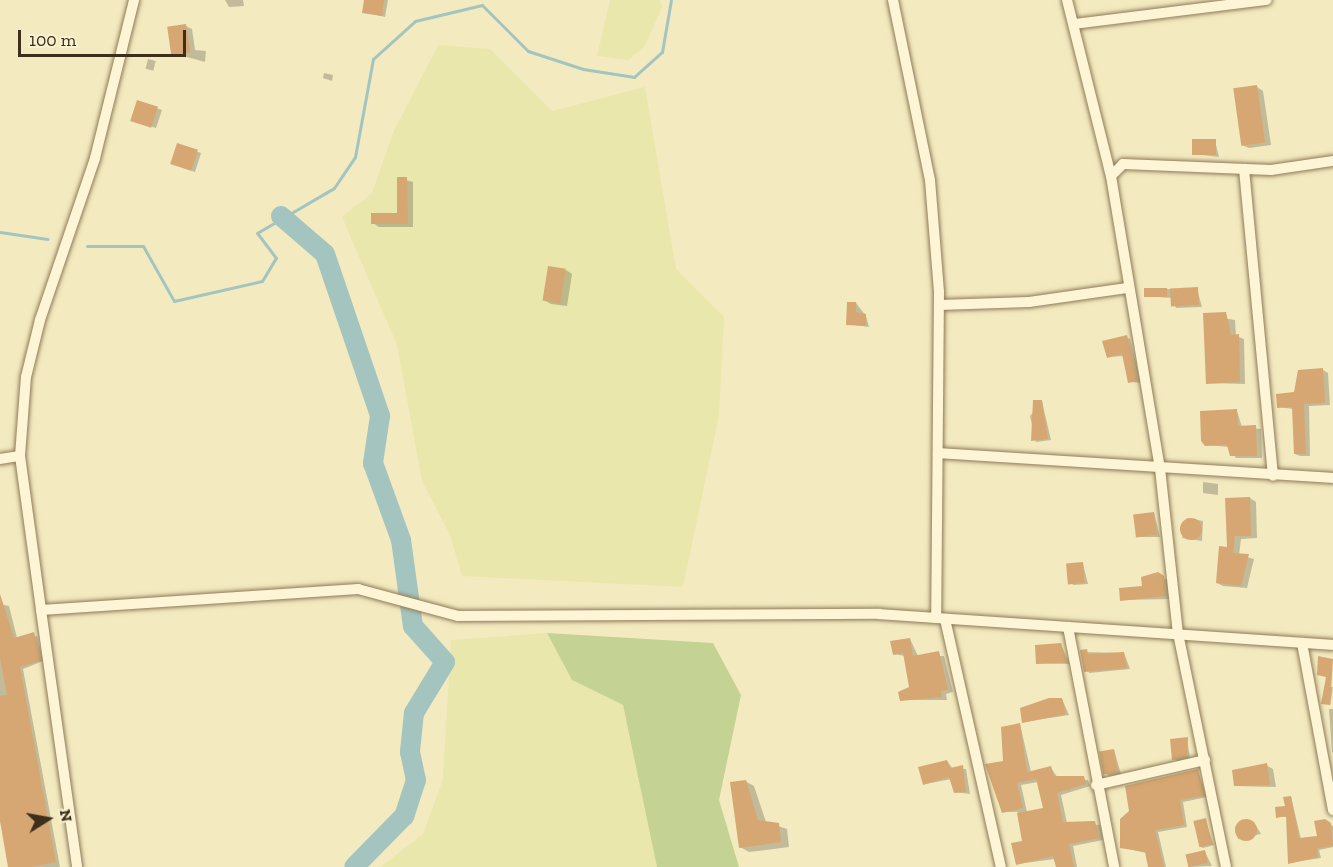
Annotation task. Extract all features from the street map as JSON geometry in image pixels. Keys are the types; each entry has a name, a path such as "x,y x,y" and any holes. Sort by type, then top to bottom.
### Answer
{"street":[{"path":"77,867 20,456 26,377 40,320 95,158 134,0"},
{"path":"893,0 930,180 939,305 940,618 1001,867"},
{"path":"1067,0 1111,176 1127,288 1160,469 1178,634 1226,867"},
{"path":"1074,24 1203,4 1267,0"},
{"path":"1111,176 1123,164 1244,169 1333,161"},
{"path":"1244,169 1273,476"},
{"path":"939,305 1029,302 1127,288"},
{"path":"938,453 1160,469 1333,478"},
{"path":"0,459 20,456"},
{"path":"41,610 358,589 458,616 940,618 1333,645"},
{"path":"1068,627 1096,785 1114,867"},
{"path":"1302,643 1333,810"},
{"path":"1096,785 1205,760"}],"shaded area":[{"path":"610,0 660,0 662,7 645,46 629,60 597,56"},
{"path":"438,45 490,49 552,111 645,87 676,269 724,317 719,415 683,587 462,576 450,535 422,481 397,345 342,217 372,193 393,133"},
{"path":"547,633 572,680 623,705 657,867 380,867 423,834 443,779 451,640"}],"green space":[{"path":"547,633 713,643 741,695 719,800 739,867 657,867 623,705 572,680"}],"building":[{"path":"364,0 384,0 382,16 362,13"},
{"path":"186,24 190,53 171,55 167,27"},
{"path":"1257,85 1265,142 1241,146 1233,88"},
{"path":"137,100 158,107 151,128 130,121"},
{"path":"1192,139 1216,139 1216,155 1192,155"},
{"path":"177,143 198,150 191,171 170,164"},
{"path":"397,177 407,177 408,224 371,224 371,213 397,213"},
{"path":"548,266 566,269 560,303 543,301"},
{"path":"1198,287 1199,305 1171,306 1170,288"},
{"path":"1144,288 1167,288 1167,297 1144,297"},
{"path":"847,302 856,302 856,312 866,314 866,326 846,325"},
{"path":"1226,312 1231,335 1239,334 1240,382 1206,384 1203,313"},
{"path":"1127,335 1138,381 1128,383 1122,354 1107,358 1102,341"},
{"path":"1323,368 1325,403 1304,404 1306,454 1294,454 1292,407 1277,408 1276,394 1294,392 1298,370"},
{"path":"1033,400 1042,400 1048,439 1031,441"},
{"path":"1237,409 1238,426 1256,425 1257,456 1230,456 1227,445 1205,446 1201,441 1200,411"},
{"path":"1250,497 1251,536 1235,536 1233,553 1249,554 1241,586 1216,583 1219,546 1227,547 1225,498"},
{"path":"1154,512 1157,535 1136,537 1133,515"},
{"path":"1191,518 1199,521 1202,529 1199,537 1191,540 1183,537 1180,529 1183,521"},
{"path":"1083,562 1085,583 1068,584 1066,563"},
{"path":"1158,572 1164,576 1166,596 1120,601 1119,588 1142,586 1141,577"},
{"path":"0,594 14,638 34,632 41,661 20,667 56,862 31,867 8,867 0,821 0,696 7,695 0,658"},
{"path":"910,638 913,656 939,651 948,690 941,691 942,697 900,701 898,692 909,687 903,653 893,655 890,641"},
{"path":"1061,643 1067,663 1036,664 1035,645"},
{"path":"1087,649 1088,654 1124,652 1127,668 1084,672 1080,650"},
{"path":"1318,656 1333,659 1330,705 1321,704 1326,677 1317,675"},
{"path":"1049,698 1062,698 1066,714 1022,723 1020,708"},
{"path":"1020,723 1027,772 1051,766 1054,776 1084,776 1086,784 1057,793 1063,822 1095,821 1099,838 1069,844 1074,867 1056,867 1053,856 1016,865 1011,843 1022,841 1017,813 1043,808 1036,779 1017,783 1023,808 1002,813 985,764 1003,761 1001,727"},
{"path":"1188,737 1187,757 1172,760 1170,739"},
{"path":"1114,749 1118,772 1103,774 1099,752"},
{"path":"947,760 950,768 963,765 966,792 954,793 949,777 923,785 918,767"},
{"path":"1267,763 1270,785 1234,786 1232,770"},
{"path":"1198,769 1204,796 1180,800 1184,825 1155,830 1164,867 1148,867 1145,852 1120,848 1120,819 1129,811 1125,786"},
{"path":"746,780 758,820 779,823 781,842 739,848 730,782"},
{"path":"1291,796 1299,838 1317,836 1314,821 1325,819 1331,823 1333,846 1317,848 1318,857 1288,864 1286,816 1276,818 1275,807 1285,806 1283,797"},
{"path":"1206,818 1212,844 1199,847 1193,821"},
{"path":"1246,819 1254,822 1257,830 1254,838 1246,841 1238,838 1235,830 1238,822"},
{"path":"1205,850 1208,863 1188,867 1186,854"}],"waterway":[{"path":"87,246 143,246 174,301 262,281 276,258 257,233 334,188 355,157 373,59 415,21 482,5 528,51 583,69 634,77 662,52 671,0"},
{"path":"281,216 325,254 380,416 373,463 401,540 413,626 445,662 414,713 410,752 416,780 404,816 354,867"},
{"path":"0,232 47,239"}]}
